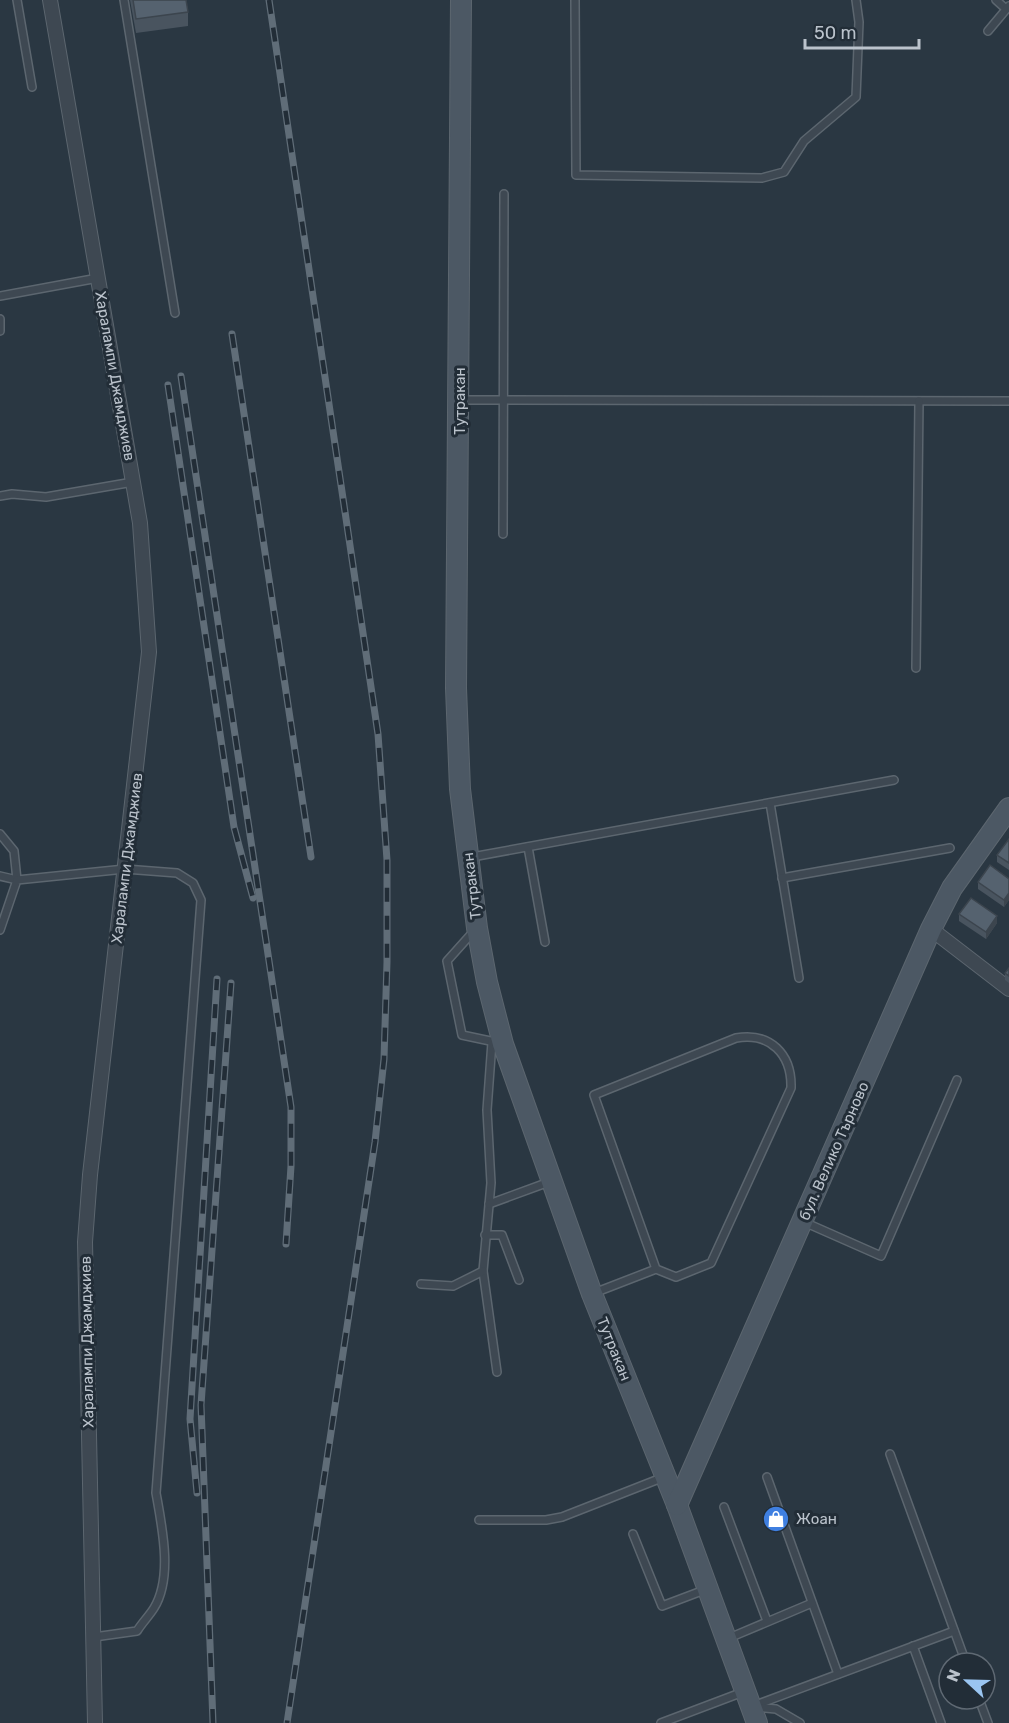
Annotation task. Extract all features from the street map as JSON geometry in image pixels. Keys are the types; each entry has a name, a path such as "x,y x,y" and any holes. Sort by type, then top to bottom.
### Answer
{"street":[{"name":"Харалампи Джамджиев","path":"50,0 133,482 147,591 149,652 90,1175 85,1242 94,1723"},
{"name":"Тутракан","path":"461,0 460,400 456,688 460,789 477,928 498,1043 592,1294 677,1504 751,1707"},
{"name":"бул. Велико Търново","path":"677,1504 931,928 952,888 1009,808"},
{"path":"931,928 1009,988"}],"lane":[{"path":"17,0 32,87"},
{"path":"124,0 175,313"},
{"path":"575,0 576,175 762,178 784,172 804,141 856,97 859,22 856,0"},
{"path":"988,31 1008,8 996,0"},
{"path":"503,534 504,194"},
{"path":"0,296 98,278"},
{"path":"0,319 0,332"},
{"path":"460,400 1009,401"},
{"path":"916,668 919,401"},
{"path":"0,496 12,494 46,497 133,482"},
{"path":"469,857 894,780"},
{"path":"770,803 799,978"},
{"path":"0,834 14,851 17,880 0,930"},
{"path":"528,847 545,942"},
{"path":"782,878 950,848"},
{"path":"0,876 17,880 125,869 177,873 193,883 201,900 156,1493 163,1531 165,1570 155,1606 137,1630 94,1637"},
{"path":"477,928 447,961 462,1035 498,1043 488,1086 491,1158 483,1271 497,1372"},
{"path":"592,1294 656,1269 676,1277 711,1263 791,1088 792,1073 788,1062 779,1050 765,1040 751,1035 736,1038 594,1095 656,1269"},
{"path":"803,1222 881,1257 957,1080"},
{"path":"489,1204 551,1181"},
{"path":"485,1235 502,1235 519,1280"},
{"path":"421,1284 453,1286 483,1271"},
{"path":"890,1454 962,1651"},
{"path":"479,1520 546,1520 562,1517 666,1476"},
{"path":"767,1477 838,1674"},
{"path":"723,1507 767,1621"},
{"path":"633,1534 662,1606 707,1589"},
{"path":"726,1639 812,1603"},
{"path":"661,1723 751,1707 954,1631"},
{"path":"913,1646 941,1723"},
{"path":"751,1707 776,1709 800,1723"}],"building":[{"path":"133,0 186,0 188,12 136,19"},
{"path":"1009,839 1009,863 997,855"},
{"path":"990,865 1009,879 1009,893 1004,900 978,882"},
{"path":"971,898 997,916 986,932 959,914"}],"railway":[{"path":"269,0 378,734 387,860 384,1059 375,1142 287,1723"},
{"path":"232,334 311,857"},
{"path":"181,376 291,1107 291,1166 286,1244"},
{"path":"168,385 234,827 253,898"},
{"path":"197,1493 190,1419 217,979"},
{"path":"213,1723 201,1405 231,983"}],"place":[{"name":"Жоан","path":"776,1519"}]}
